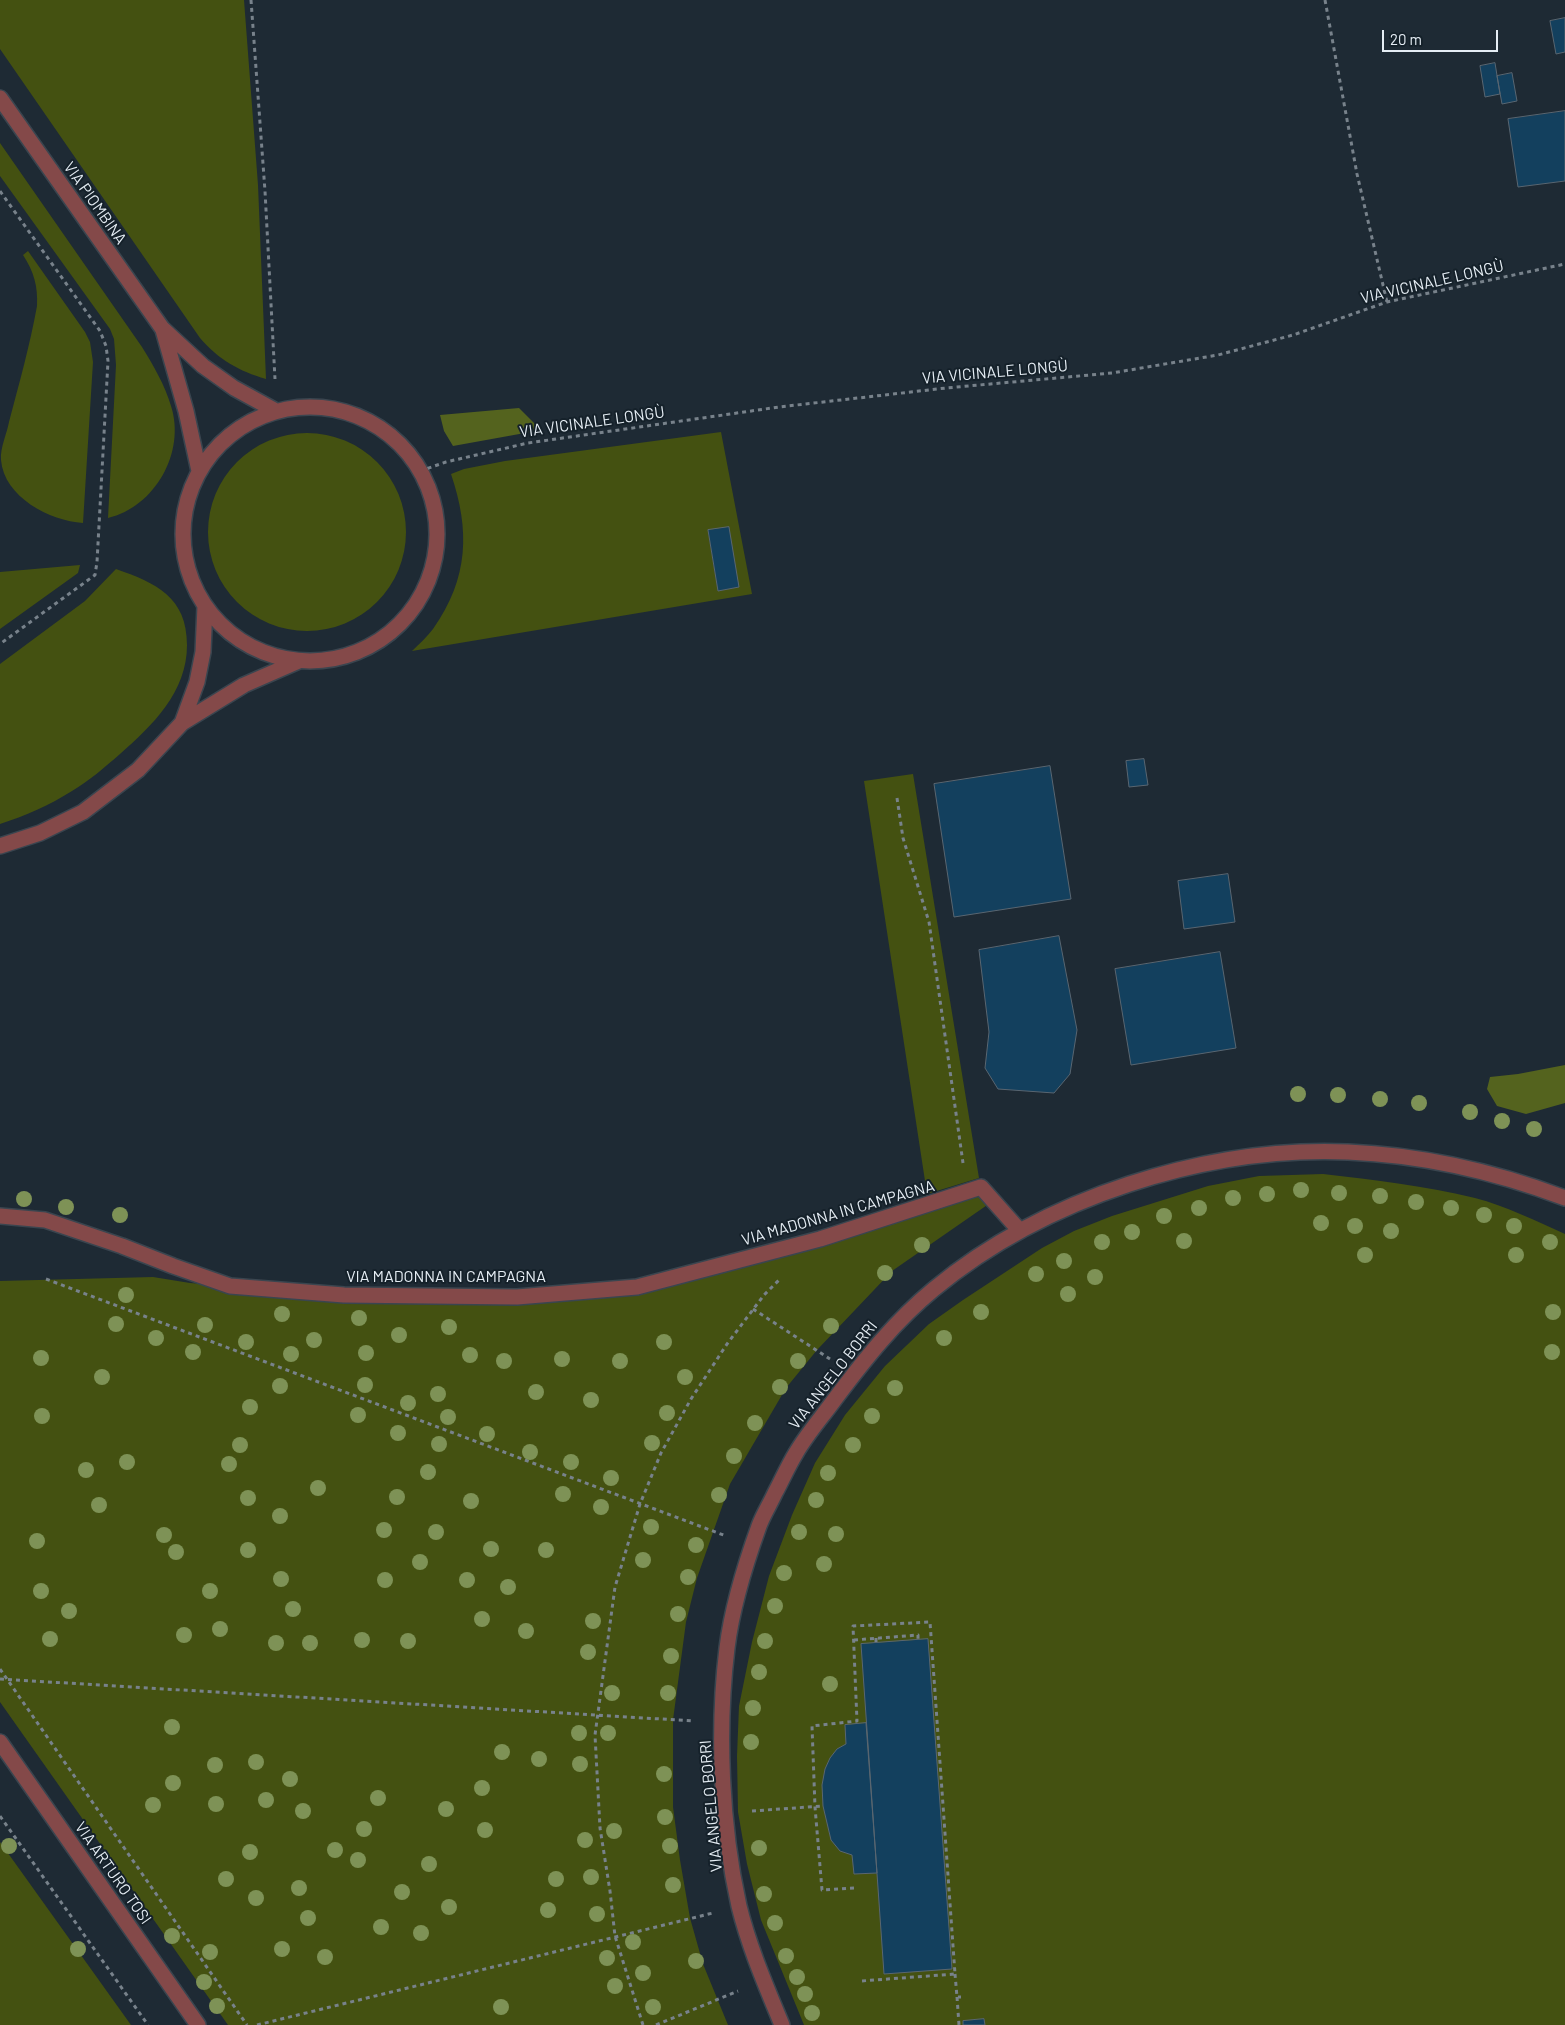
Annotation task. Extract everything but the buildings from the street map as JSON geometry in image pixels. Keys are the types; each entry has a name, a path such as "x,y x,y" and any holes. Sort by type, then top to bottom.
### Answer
{"street":[{"name":"VIA PIOMBINA","path":"0,98 162,328 203,366 234,388 276,411"},
{"name":"VIA PIOMBINA","path":"162,328 186,411 199,471"},
{"path":"310,406 342,411 373,424 400,444 420,471 431,495 437,523 436,550 429,577 417,602 400,624 378,641 354,654 326,660 299,661 272,656 246,644 223,628 204,606 192,584 184,555 182,524 188,494 199,471 219,445 246,424 276,411 310,406"},
{"path":"182,723 197,682 203,652 204,606"},
{"path":"0,846 61,824 96,803 138,770 182,723 244,685 299,661"},
{"name":"VIA ANGELO BORRI","path":"782,2025 754,1957 740,1906 730,1852 722,1772 722,1722 727,1645 742,1580 760,1522 796,1453 880,1340 936,1287 976,1259 1044,1218 1095,1197 1150,1178 1229,1160 1320,1151 1381,1154 1440,1162 1476,1170 1565,1198"},
{"name":"VIA MADONNA IN CAMPAGNA","path":"0,1216 45,1220 230,1286 344,1295 517,1297 637,1287 820,1238 981,1187 1020,1231"},
{"name":"VIA ARTURO TOSI","path":"0,1742 198,2025"}],"path":[{"path":"251,0 265,191 276,411"},
{"path":"1326,0 1357,174 1387,302"},
{"path":"0,191 100,331 106,346 108,360 95,574 0,644"},
{"name":"VIA VICINALE LONGÙ","path":"420,471 446,462 528,443 779,406 946,388 1112,374 1208,357 1293,334 1387,302 1565,264"},
{"path":"897,798 903,838 929,922 966,1192"},
{"path":"643,2025 615,1936 600,1828 595,1735 615,1587 640,1504 661,1453 691,1399 727,1344 753,1309 785,1274"},
{"path":"46,1279 753,1547"},
{"path":"753,1309 853,1375"},
{"path":"854,1888 822,1890 812,1726 857,1721 853,1626 930,1622 955,1974 959,1997 959,2025"},
{"path":"854,1640 918,1635 918,1640"},
{"path":"876,1638 876,1643"},
{"path":"0,1670 247,2025"},
{"path":"0,1679 722,1722"},
{"path":"726,1814 823,1806"},
{"path":"0,1816 148,2025"},
{"path":"257,2025 740,1906"},
{"path":"898,1973 898,1978"},
{"path":"861,1981 955,1974"},
{"path":"656,2025 764,1980"}],"green space":[{"path":"0,0 244,0 258,185 266,379 230,364 215,353 200,338 0,49"},
{"path":"0,143 142,347 162,383 171,406 175,424 174,441 170,459 163,475 153,490 140,502 125,512 108,518 116,365 114,339 110,329 0,176"},
{"path":"28,251 90,342 93,362 83,523 57,518 31,505 10,485 4,473 1,460 37,306 37,292 34,279 23,255"},
{"path":"519,408 536,425 536,431 453,446 444,431 440,415"},
{"path":"721,432 752,594 412,651 431,632 445,610 460,572 463,534 457,495 451,474 464,469 505,461","holes":["728,527 738,587 718,591 708,531"]},
{"path":"307,433 326,435 345,441 362,450 377,462 389,477 398,494 404,513 406,532 404,551 398,570 389,587 377,602 362,614 345,623 326,629 307,631 288,629 269,623 252,614 237,602 225,587 216,570 210,551 208,532 210,513 216,494 225,477 237,462 252,450 269,441 288,435"},
{"path":"80,565 78,573 0,629 0,572"},
{"path":"116,569 131,574 156,587 166,594 182,615 186,629 187,645 181,678 175,692 156,719 120,754 91,778 46,805 0,824 0,664 85,601"},
{"path":"913,774 979,1178 927,1194 864,781"},
{"path":"1565,1065 1565,1103 1526,1114 1497,1106 1487,1089 1490,1077"},
{"path":"1323,1174 1419,1187 1475,1198 1509,1209 1565,1234 1565,2025 804,2025 761,1920 747,1864 738,1812 737,1756 739,1706 752,1642 769,1576 792,1515 815,1463 845,1415 885,1366 929,1324 1042,1248 1074,1231 1112,1216 1208,1186 1259,1176"},
{"path":"981,1187 993,1201 892,1271 817,1350 786,1388 730,1484 697,1578 686,1622 673,1720 673,1807 690,1918 703,1964 728,2025 228,2025 0,1702 0,1281 153,1277 190,1283 344,1295 637,1287"},
{"path":"0,1842 131,2025 0,2025"}]}
